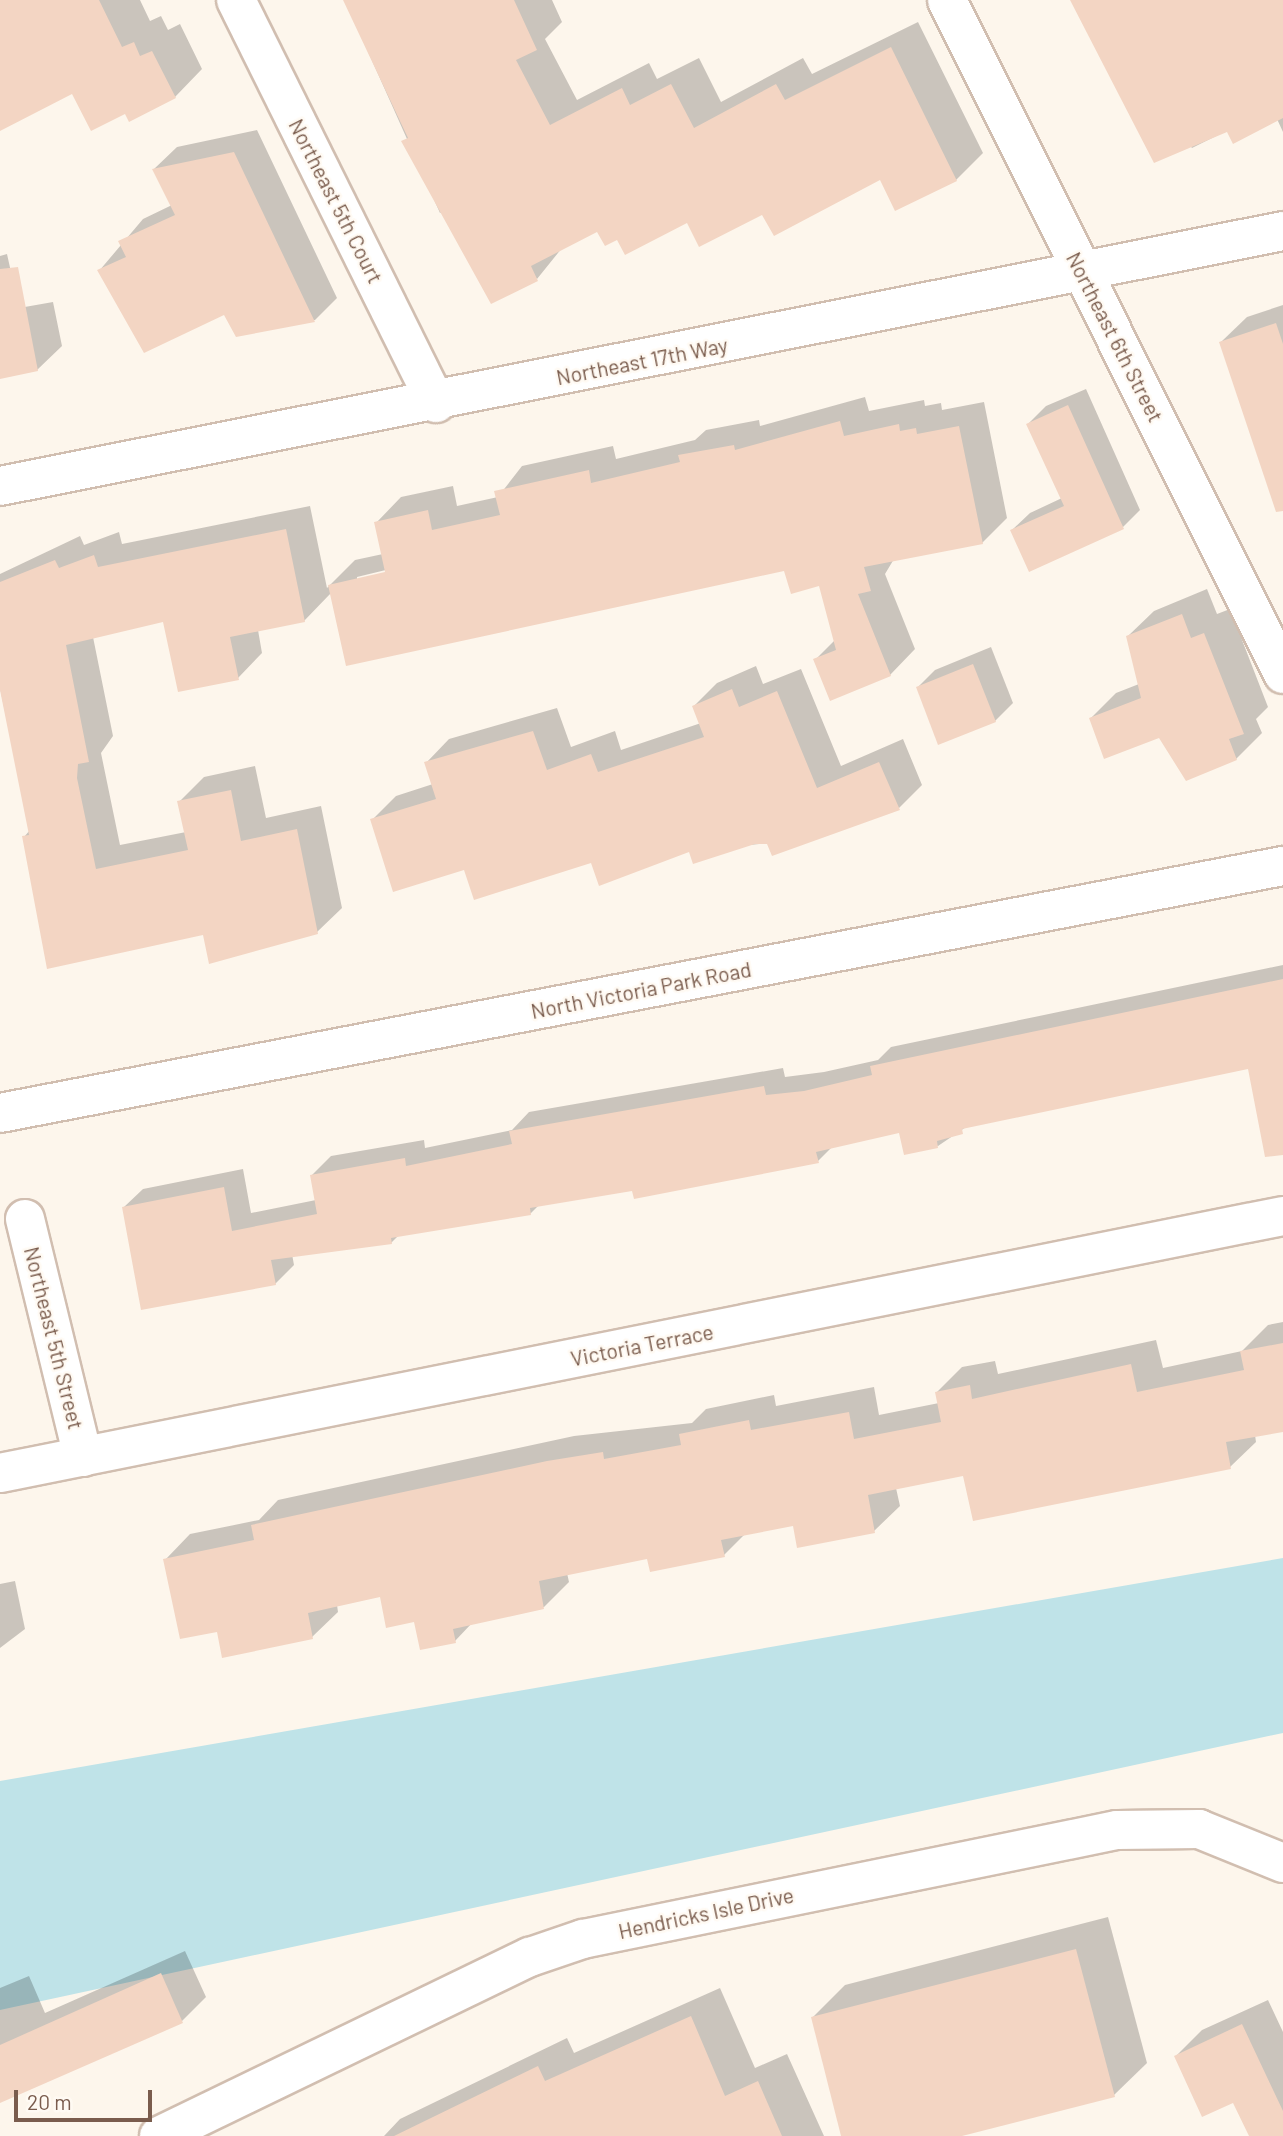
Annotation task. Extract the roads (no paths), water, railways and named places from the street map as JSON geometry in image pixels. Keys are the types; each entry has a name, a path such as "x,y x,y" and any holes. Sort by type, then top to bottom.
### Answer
{"street":[{"name":"Northeast 5th Court","path":"236,0 436,402"},
{"name":"Northeast 6th Street","path":"947,0 1283,674"},
{"name":"Northeast 17th Way","path":"0,486 436,402 1283,231"},
{"name":"North Victoria Park Road","path":"1,1109 1283,866"},
{"name":"Victoria Terrace","path":"0,1473 1283,1216"},
{"name":"Northeast 5th Street","path":"25,1219 83,1457"},
{"name":"Hendricks Isle Drive","path":"159,2136 530,1957 583,1939 1128,1828 1199,1829 1283,1863"}],"water":[{"path":"1283,1558 1283,1733 0,2010 0,1781"}]}
